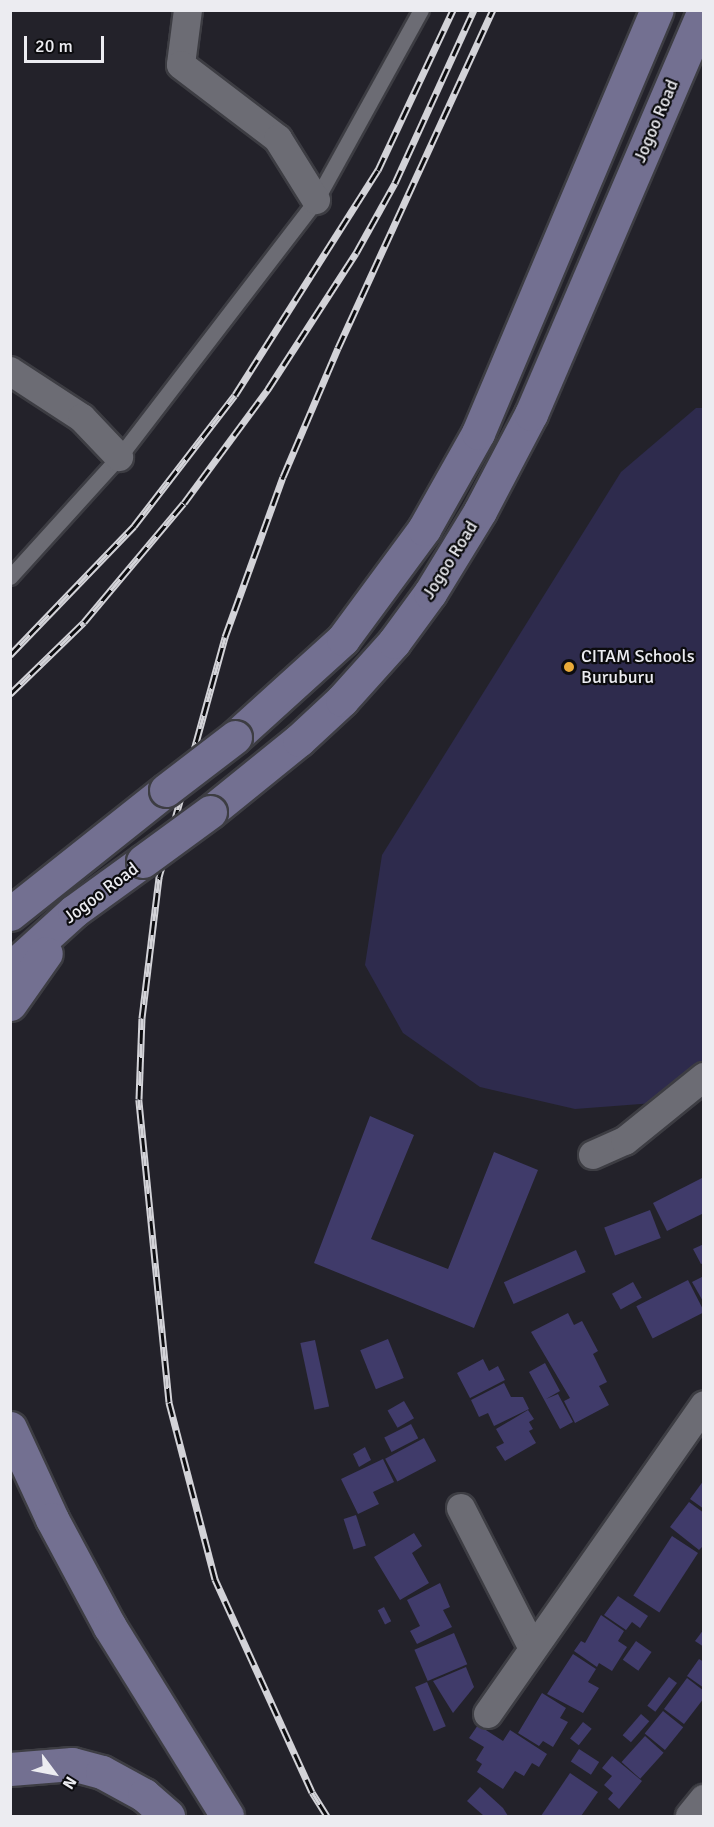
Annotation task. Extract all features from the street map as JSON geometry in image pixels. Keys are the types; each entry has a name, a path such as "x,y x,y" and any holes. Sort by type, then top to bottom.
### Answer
{"main road":[{"path":"13,911 235,737 343,639 424,529 478,433 657,10"},
{"name":"Jogoo Road","path":"10,969 74,911 210,812 299,740 342,700 394,642 480,511 531,414 704,11"},
{"path":"10,1004 74,911"},
{"path":"10,1428 52,1519 110,1627 227,1816"},
{"path":"10,1769 72,1764 102,1772 144,1795 168,1816"}],"street":[{"path":"188,10 181,65 278,139 316,200"},
{"path":"10,372 82,418 119,457"},
{"path":"593,1155 624,1141 704,1077"},
{"path":"488,1714 704,1405"},
{"path":"461,1508 533,1649"},
{"path":"690,1816 704,1799"}],"lane":[{"path":"10,577 119,457 316,200 421,10"}],"shaded area":[{"path":"696,408 703,408 703,1069 667,1102 575,1109 480,1087 403,1033 365,965 382,855 621,472"}],"building":[{"path":"370,1116 414,1135 371,1239 448,1269 494,1152 538,1170 474,1328 314,1263"},
{"path":"704,1177 704,1213 667,1231 653,1203"},
{"path":"650,1210 661,1238 615,1256 604,1228"},
{"path":"704,1244 704,1263 701,1264 693,1249"},
{"path":"576,1250 586,1272 514,1304 504,1282"},
{"path":"704,1276 704,1303 692,1282"},
{"path":"688,1280 704,1312 653,1338 636,1306"},
{"path":"633,1282 642,1298 621,1309 612,1294"},
{"path":"568,1313 574,1325 582,1321 598,1351 593,1354 607,1382 599,1386 609,1405 575,1423 564,1401 570,1398 531,1332"},
{"path":"388,1339 404,1378 376,1389 360,1350"},
{"path":"315,1340 329,1407 314,1410 300,1343"},
{"path":"483,1359 489,1371 498,1366 505,1380 470,1398 457,1373"},
{"path":"545,1363 560,1391 546,1399 558,1394 573,1422 560,1429 529,1372"},
{"path":"504,1383 511,1397 523,1397 529,1409 494,1426 488,1413 479,1417 471,1400"},
{"path":"404,1401 414,1418 398,1428 388,1410"},
{"path":"528,1410 534,1419 529,1422 533,1429 529,1431 536,1443 505,1461 496,1447 504,1443 496,1429"},
{"path":"411,1424 418,1438 392,1452 384,1438"},
{"path":"424,1438 436,1461 397,1482 385,1459"},
{"path":"365,1447 371,1460 359,1467 353,1454"},
{"path":"383,1459 394,1482 373,1492 379,1504 358,1514 341,1479"},
{"path":"704,1480 704,1509 690,1499"},
{"path":"689,1502 704,1513 704,1545 699,1550 670,1527"},
{"path":"356,1515 366,1545 354,1549 344,1519"},
{"path":"414,1533 422,1546 412,1553 429,1583 400,1600 374,1557"},
{"path":"672,1536 698,1553 659,1612 633,1596"},
{"path":"440,1583 450,1607 443,1610 452,1627 417,1644 410,1631 420,1626 407,1600"},
{"path":"618,1596 648,1616 640,1628 632,1622 626,1630 604,1615"},
{"path":"384,1607 391,1621 385,1624 378,1610"},
{"path":"601,1615 624,1631 618,1641 627,1647 612,1671 599,1663 597,1667 574,1651 581,1641 585,1643"},
{"path":"704,1629 704,1647 695,1641"},
{"path":"454,1633 467,1664 428,1681 414,1650"},
{"path":"636,1641 652,1652 638,1671 623,1660"},
{"path":"573,1654 596,1669 588,1682 599,1688 583,1713 547,1694"},
{"path":"699,1659 704,1662 704,1688 687,1676"},
{"path":"466,1667 474,1687 453,1713 433,1681"},
{"path":"669,1677 677,1683 655,1712 647,1706"},
{"path":"687,1678 704,1691 704,1698 684,1724 664,1709"},
{"path":"427,1682 446,1726 434,1731 415,1687"},
{"path":"542,1693 566,1708 560,1718 568,1722 553,1747 543,1741 539,1746 518,1733"},
{"path":"663,1711 683,1727 665,1750 645,1734"},
{"path":"641,1714 649,1721 631,1742 623,1735"},
{"path":"583,1722 592,1729 579,1745 570,1739"},
{"path":"478,1725 503,1741 510,1730 547,1754 539,1767 532,1763 524,1776 515,1771 503,1789 477,1772 482,1764 476,1760 484,1747 469,1738"},
{"path":"645,1736 664,1753 640,1779 622,1762"},
{"path":"579,1749 599,1762 591,1775 571,1762"},
{"path":"612,1756 642,1781 619,1809 608,1799 613,1793 604,1785 612,1776 602,1768"},
{"path":"570,1773 598,1792 581,1816 541,1816"},
{"path":"480,1787 503,1808 508,1816 484,1816 467,1801"}],"railway":[{"path":"10,655 134,526 235,395 378,170 453,10"},
{"path":"10,694 84,622 184,503 268,389 356,253 395,183 474,10"},
{"path":"327,1816 312,1792 215,1579 169,1402 139,1099 142,1018 159,877 225,637 283,477 338,348 493,10"}],"place":[{"name":"CITAM Schools Buruburu","path":"569,667"}]}
